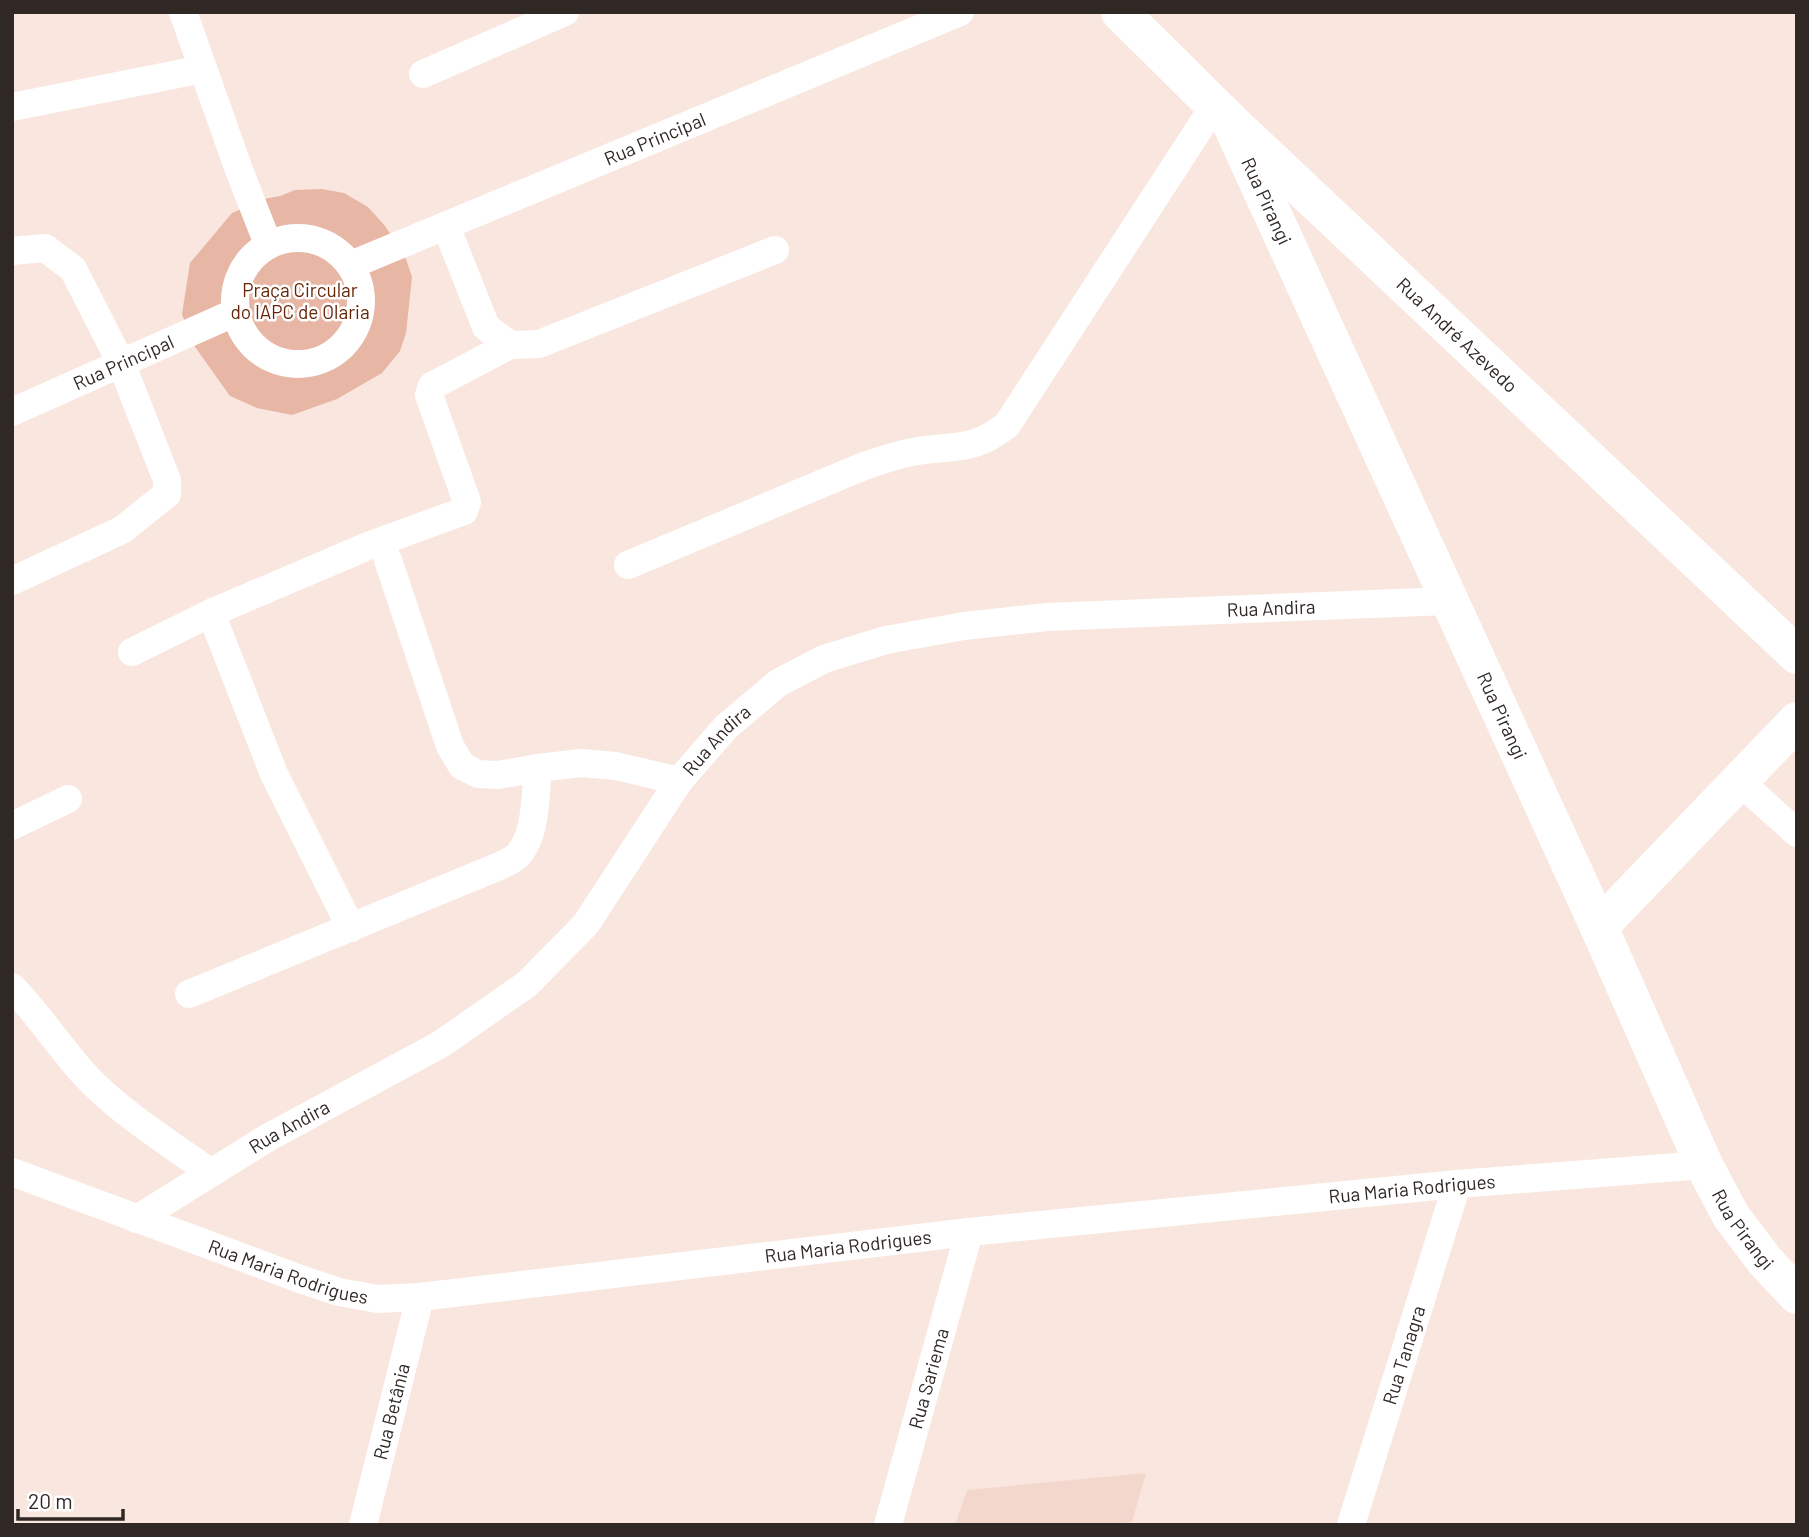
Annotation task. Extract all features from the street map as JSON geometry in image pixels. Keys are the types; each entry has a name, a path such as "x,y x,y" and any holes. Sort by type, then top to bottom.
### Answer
{"street":[{"path":"183,12 268,244"},
{"path":"423,74 565,12"},
{"name":"Rua Principal","path":"351,265 960,12"},
{"name":"Rua André Azevedo","path":"1121,12 1222,113 1797,655"},
{"path":"12,107 203,69"},
{"path":"628,565 864,466 918,451 969,446 992,437 1007,425 1222,113"},
{"name":"Rua Pirangi","path":"1222,113 1599,927 1704,1165 1731,1216 1765,1261 1797,1295"},
{"path":"446,226 486,327 510,345"},
{"path":"289,237 311,238 332,246 351,265 360,286 362,308 355,329 342,347 324,360 286,365 271,359 250,342 240,328 235,306 239,277 250,258 268,244 289,237"},
{"path":"12,251 46,248 74,269 121,363 167,480 167,494 122,530 12,581"},
{"path":"132,652 211,613 369,546 464,511 467,502 429,395 432,386 510,345 539,344 775,250"},
{"name":"Rua Principal","path":"12,412 236,312"},
{"path":"388,560 450,746 462,766 478,774 498,775 581,762 616,766 679,781"},
{"name":"Rua Andira","path":"137,1219 270,1137 441,1044 527,984 586,924 679,781 726,727 778,683 824,659 886,640 964,626 1047,617 1448,601"},
{"path":"211,613 274,774 351,928"},
{"path":"1599,927 1797,721"},
{"path":"189,994 502,866 516,856 527,842 532,827 538,768"},
{"path":"1739,780 1797,833"},
{"path":"12,826 68,799"},
{"path":"12,987 83,1073 112,1101 211,1173"},
{"name":"Rua Maria Rodrigues","path":"12,1172 303,1280 339,1292 378,1298 420,1297 969,1232 1457,1184 1704,1165"},
{"name":"Rua Tanagra","path":"1351,1525 1457,1184"},
{"name":"Rua Sariema","path":"888,1525 969,1232"},
{"name":"Rua Betânia","path":"363,1525 420,1297"}],"shaded area":[{"path":"1146,1473 1132,1522 1110,1525 955,1525 967,1490"}],"green space":[{"name":"Praça Circular do IAPC de Olaria","path":"322,189 344,193 368,207 385,226 405,256 412,277 406,333 400,351 382,373 337,399 292,415 257,408 230,396 193,344 182,314 190,263 232,213 264,199 295,190"}]}
